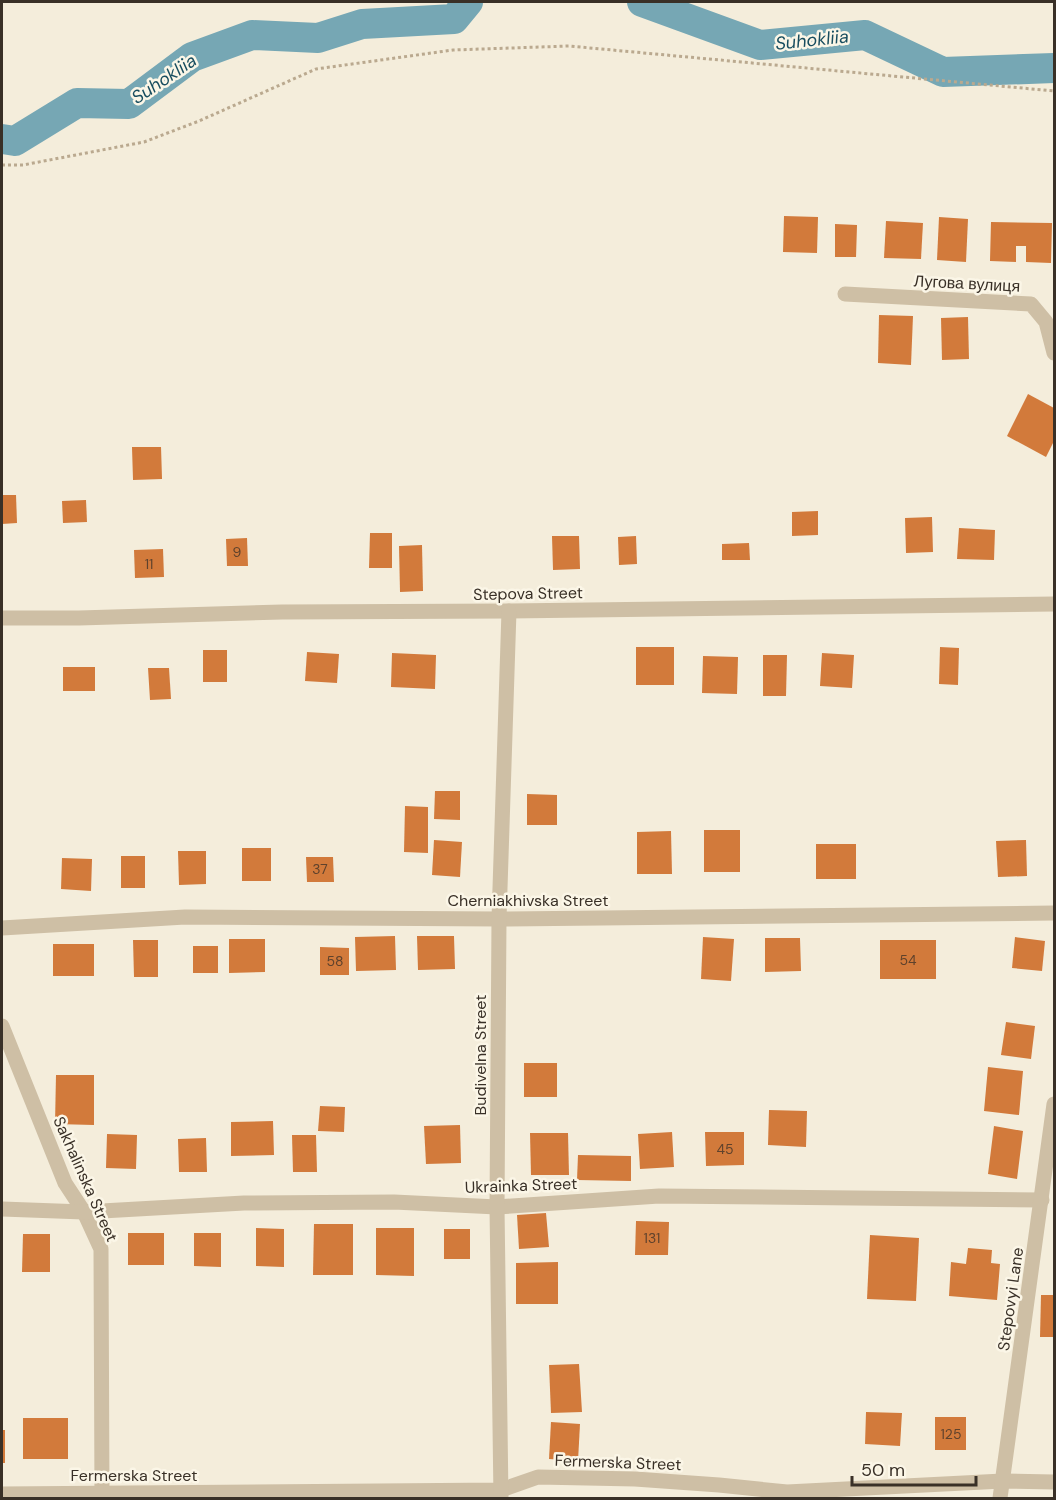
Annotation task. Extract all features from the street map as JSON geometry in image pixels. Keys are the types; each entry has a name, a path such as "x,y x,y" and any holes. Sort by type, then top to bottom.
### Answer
{"street":[{"name":"Лугова вулиця","path":"845,294 1031,304 1046,322 1054,353"},
{"name":"Stepova Street","path":"2,618 282,612 1054,604"},
{"name":"Budivelna Street","path":"501,1494 497,1207 499,919 510,611"},
{"name":"Cherniakhivska Street","path":"2,928 185,917 499,919 1054,913"},
{"name":"Sakhalinska Street","path":"2,1026 65,1183 84,1212 101,1249 102,1496"},
{"name":"Stepovyi Lane","path":"1000,1498 1054,1104"},
{"name":"Ukrainka Street","path":"2,1209 84,1212 244,1203 394,1202 497,1207 659,1196 1042,1200"},
{"name":"Fermerska Street","path":"2,1494 102,1496 501,1494 538,1477 635,1479 787,1492 1003,1481 1054,1482"}],"path":[{"path":"2,165 23,165 144,142 199,121 316,69 453,50 569,46 1054,91"}],"building":[{"path":"784,216 818,217 817,253 783,252"},
{"path":"939,217 968,219 966,262 937,260"},
{"path":"886,221 923,223 921,259 884,258"},
{"path":"991,222 1052,223 1051,263 1026,262 1026,246 1016,246 1016,262 990,261"},
{"path":"835,224 857,225 856,257 835,257"},
{"path":"879,315 913,316 911,365 878,363"},
{"path":"968,317 969,359 942,360 941,318"},
{"path":"1028,394 1054,408 1054,441 1046,457 1007,436"},
{"path":"132,447 161,447 162,479 133,480"},
{"path":"2,495 16,495 17,523 2,524"},
{"path":"86,500 87,522 63,523 62,501"},
{"path":"818,511 818,535 792,536 792,512"},
{"path":"932,517 933,552 906,553 905,518"},
{"path":"959,528 995,530 994,560 957,559"},
{"path":"370,533 392,533 392,568 369,568"},
{"path":"552,536 579,536 580,569 553,570"},
{"path":"636,536 637,564 619,565 618,537"},
{"path":"247,538 248,566 227,566 226,539"},
{"path":"749,543 750,560 722,560 722,544"},
{"path":"422,545 423,591 400,592 399,546"},
{"path":"163,549 164,577 135,578 134,550"},
{"path":"636,647 674,647 674,685 636,685"},
{"path":"940,647 959,648 958,685 939,684"},
{"path":"203,650 227,650 227,682 203,682"},
{"path":"307,652 339,654 337,683 305,681"},
{"path":"392,653 436,655 435,689 391,687"},
{"path":"822,653 854,655 852,688 820,686"},
{"path":"763,655 787,655 786,696 763,696"},
{"path":"703,656 738,657 737,694 702,693"},
{"path":"63,667 95,667 95,691 63,691"},
{"path":"148,668 169,668 171,699 150,700"},
{"path":"435,791 460,791 460,820 434,819"},
{"path":"527,794 557,795 557,825 527,825"},
{"path":"405,806 428,807 428,853 404,852"},
{"path":"704,830 740,830 740,872 704,872"},
{"path":"671,831 672,874 637,874 637,832"},
{"path":"434,840 462,842 460,877 432,875"},
{"path":"1026,840 1027,876 998,877 996,841"},
{"path":"816,844 856,844 856,879 816,879"},
{"path":"242,848 271,848 271,881 242,881"},
{"path":"178,851 206,851 206,884 179,885"},
{"path":"121,856 145,856 145,888 121,888"},
{"path":"306,857 333,857 334,882 307,882"},
{"path":"62,858 92,859 91,891 61,889"},
{"path":"395,936 396,970 356,971 355,937"},
{"path":"417,936 454,936 455,969 418,970"},
{"path":"703,937 734,939 731,981 701,979"},
{"path":"1015,937 1045,941 1042,971 1012,968"},
{"path":"765,938 800,938 801,971 765,972"},
{"path":"229,939 265,939 265,972 229,973"},
{"path":"133,940 158,940 158,977 134,977"},
{"path":"880,940 936,940 936,979 880,979"},
{"path":"53,944 94,944 94,976 53,976"},
{"path":"193,946 218,946 218,973 193,973"},
{"path":"320,947 349,948 349,975 320,975"},
{"path":"1006,1022 1035,1026 1031,1059 1001,1055"},
{"path":"524,1063 557,1063 557,1097 524,1097"},
{"path":"988,1067 1023,1071 1019,1115 984,1111"},
{"path":"56,1075 94,1075 94,1125 55,1124"},
{"path":"320,1106 345,1107 344,1132 318,1131"},
{"path":"769,1110 807,1111 806,1147 768,1145"},
{"path":"273,1121 274,1155 231,1156 231,1122"},
{"path":"460,1125 461,1163 426,1164 424,1126"},
{"path":"994,1126 1023,1131 1017,1179 988,1174"},
{"path":"672,1132 674,1167 640,1169 638,1134"},
{"path":"705,1132 744,1132 744,1165 706,1166"},
{"path":"530,1133 568,1133 569,1175 531,1175"},
{"path":"107,1134 137,1135 136,1169 106,1168"},
{"path":"292,1135 316,1135 317,1172 293,1172"},
{"path":"206,1138 207,1172 179,1172 178,1139"},
{"path":"578,1155 631,1156 631,1181 577,1180"},
{"path":"546,1213 549,1247 519,1249 517,1215"},
{"path":"636,1221 669,1222 668,1255 635,1255"},
{"path":"314,1224 353,1224 353,1275 313,1275"},
{"path":"256,1228 284,1229 284,1267 256,1266"},
{"path":"376,1228 414,1228 414,1276 376,1275"},
{"path":"444,1229 470,1229 470,1259 444,1259"},
{"path":"128,1233 164,1233 164,1265 128,1265"},
{"path":"194,1233 221,1233 221,1267 194,1266"},
{"path":"23,1234 50,1234 50,1272 22,1272"},
{"path":"870,1235 919,1238 916,1301 867,1299"},
{"path":"968,1248 992,1250 991,1263 1000,1264 997,1300 949,1296 951,1262 966,1264"},
{"path":"558,1262 558,1304 516,1304 516,1263"},
{"path":"1041,1295 1054,1295 1054,1337 1040,1337"},
{"path":"579,1364 582,1412 551,1413 549,1365"},
{"path":"866,1412 902,1413 900,1446 865,1444"},
{"path":"935,1417 966,1417 966,1450 935,1450"},
{"path":"23,1418 68,1418 68,1459 23,1459"},
{"path":"551,1422 580,1424 578,1461 549,1459"},
{"path":"2,1430 5,1430 5,1463 2,1463"}],"waterway":[{"name":"Suhokliia","path":"2,139 15,141 77,103 129,104 192,57 252,35 318,38 362,24 454,19 468,2"},
{"name":"Suhokliia","path":"642,2 760,45 865,35 943,72 1054,68"}]}
